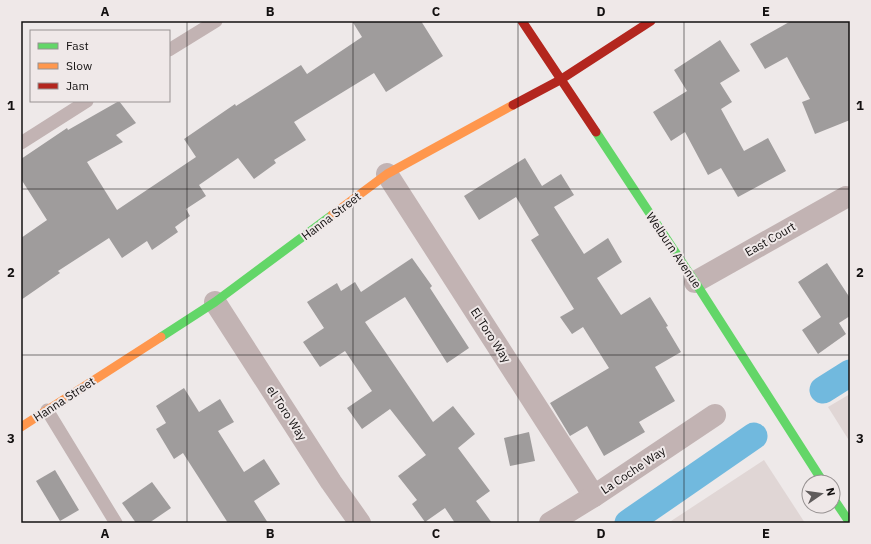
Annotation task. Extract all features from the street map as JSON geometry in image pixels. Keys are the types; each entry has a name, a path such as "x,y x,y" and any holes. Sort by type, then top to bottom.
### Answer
{"street":[{"name":"Welburn Avenue","path":"522,21 695,282 818,474"},
{"name":"Hanna Street","path":"21,427 215,302 387,174 560,80 651,21"},
{"name":"El Toro Way","path":"387,174 594,496"},
{"name":"East Court","path":"695,282 846,197"},
{"name":"el Toro Way","path":"215,302 331,482 360,523"},
{"name":"La Coche Way","path":"550,523 594,496 715,415"},
{"path":"841,510 850,523"}],"lane":[{"path":"170,49 216,21"},
{"path":"21,143 85,102"},
{"path":"47,410 116,523"}],"shaded area":[{"path":"850,394 850,442 828,407"},
{"path":"764,460 805,523 668,523"}],"building":[{"path":"352,21 421,21 443,56 386,92 374,73 294,122 306,140 274,160 276,163 254,179 238,158 199,185 206,196 186,209 190,216 175,227 178,232 152,250 147,241 122,258 109,238 58,271 60,273 21,300 21,238 47,220 21,179 21,159 67,128 68,130 117,102 120,102 136,123 116,135 123,142 87,162 117,210 196,157 184,139 235,104 236,106 301,65 307,74 362,37"},
{"path":"791,21 850,21 850,120 815,134 802,102 810,99 787,57 765,69 750,44"},
{"path":"720,40 740,71 720,83 732,102 721,109 744,151 768,138 786,171 738,197 721,168 708,175 685,132 671,141 653,112 687,91 674,70"},
{"path":"525,158 542,186 561,174 574,195 554,207 584,254 608,238 622,262 597,278 621,315 650,297 668,326 666,327 681,352 655,367 675,401 639,422 645,432 604,456 587,426 570,436 550,403 609,368 583,327 572,334 560,317 574,309 531,240 539,235 516,197 479,220 464,196"},
{"path":"412,258 432,286 430,288 469,348 447,363 405,297 365,322 433,422 453,406 475,434 458,448 490,491 476,501 492,523 455,523 445,508 425,522 412,504 417,500 398,476 426,455 390,409 362,429 347,408 372,391 345,351 320,367 303,342 324,328 307,302 337,283 341,291 355,282 361,292"},
{"path":"827,263 850,298 850,316 839,323 846,334 818,354 802,330 821,317 798,282"},
{"path":"184,388 199,412 220,399 234,422 218,431 244,472 264,459 280,484 254,501 268,523 228,523 183,453 174,459 156,429 166,423 156,406"},
{"path":"529,432 535,461 510,466 504,438"},
{"path":"55,470 79,510 60,521 36,481"},
{"path":"152,482 171,508 149,523 136,523 122,503"}],"waterway":[{"path":"823,390 850,373"},
{"path":"628,523 754,436"}],"traffic: fast":[{"path":"596,132 695,282 818,474"},
{"path":"161,337 215,302 332,215"},
{"path":"841,510 850,523"}],"traffic: slow":[{"path":"332,215 387,174 513,105"},
{"path":"21,427 161,337"}],"traffic: jam":[{"path":"522,21 596,132"},
{"path":"513,105 560,80 651,21"}]}
